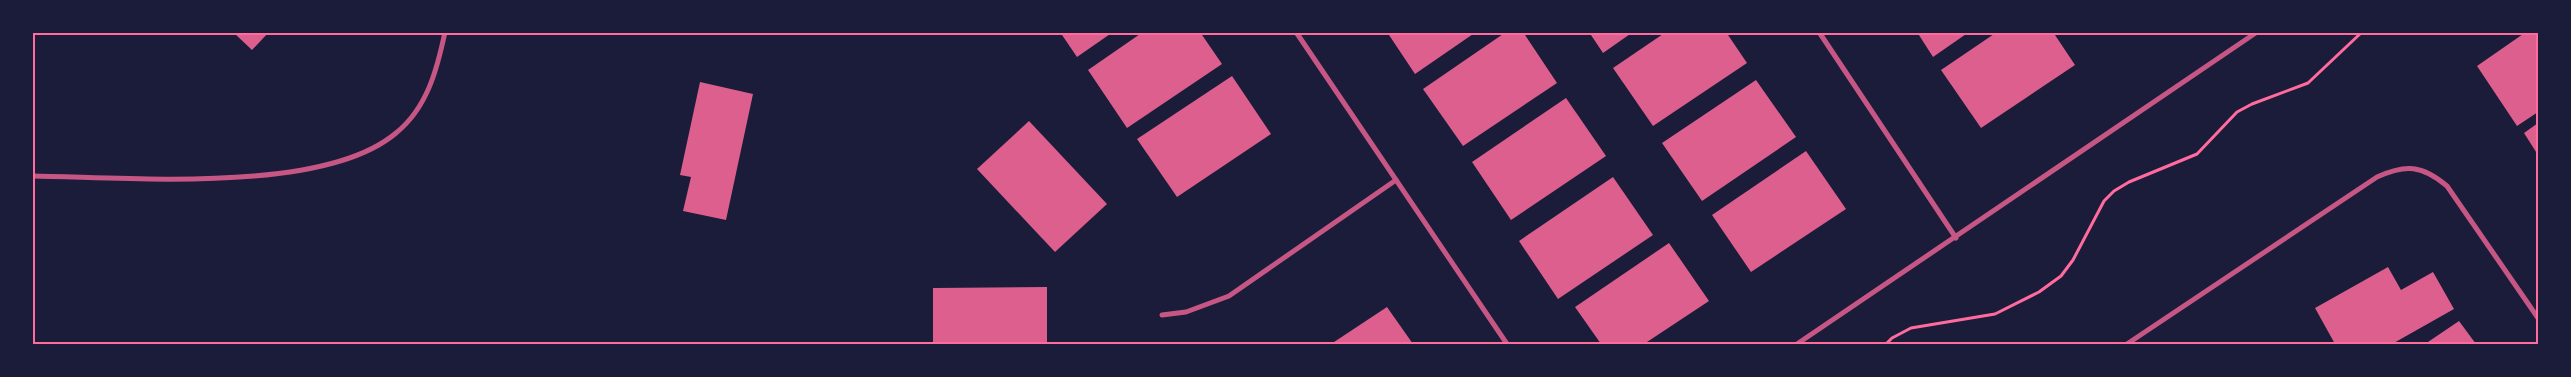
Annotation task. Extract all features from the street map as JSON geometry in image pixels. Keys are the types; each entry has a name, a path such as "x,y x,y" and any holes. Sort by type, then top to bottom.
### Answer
{"street":[{"path":"32,176 228,177 286,173 330,164 368,152 397,133 419,108 433,80 445,32"},
{"path":"1296,32 1507,344"},
{"path":"1818,32 1956,238"},
{"path":"1797,344 1956,238 2257,32"},
{"path":"2127,344 2376,177 2392,170 2410,168 2431,173 2447,186 2538,318"},
{"path":"1162,314 1186,312 1229,296 1396,180"}],"path":[{"path":"1886,344 1892,338 1911,328 1995,314 2039,292 2061,276 2073,260 2104,200 2114,191 2128,182 2197,154 2237,112 2252,104 2308,83 2362,32"}],"building":[{"path":"233,32 269,32 252,50"},
{"path":"1060,32 1113,32 1077,57"},
{"path":"1143,32 1200,32 1222,64 1127,128 1088,70"},
{"path":"1387,32 1476,32 1415,74"},
{"path":"1506,32 1523,32 1557,83 1463,146 1423,89"},
{"path":"1589,32 1633,32 1603,53"},
{"path":"1666,32 1726,32 1747,63 1653,126 1613,68"},
{"path":"1917,32 1969,32 1933,57"},
{"path":"1997,32 2053,32 2075,65 1981,128 1941,70"},
{"path":"2526,32 2538,32 2538,112 2517,126 2477,66"},
{"path":"1232,76 1271,134 1177,197 1137,139"},
{"path":"1756,80 1796,137 1702,201 1662,143"},
{"path":"700,82 753,94 726,220 683,211 691,177 680,175"},
{"path":"1566,98 1606,156 1511,220 1472,162"},
{"path":"1029,121 1107,204 1055,252 977,169"},
{"path":"2538,123 2538,155 2524,133"},
{"path":"1806,151 1846,209 1751,272 1712,215"},
{"path":"1613,177 1653,235 1558,299 1519,241"},
{"path":"1669,243 1709,301 1644,344 1601,344 1575,307"},
{"path":"2388,267 2401,290 2433,272 2454,309 2392,344 2335,344 2315,308"},
{"path":"1047,287 1047,344 933,344 933,288"},
{"path":"1387,307 1413,344 1331,344"},
{"path":"2459,321 2476,344 2425,344"}]}
